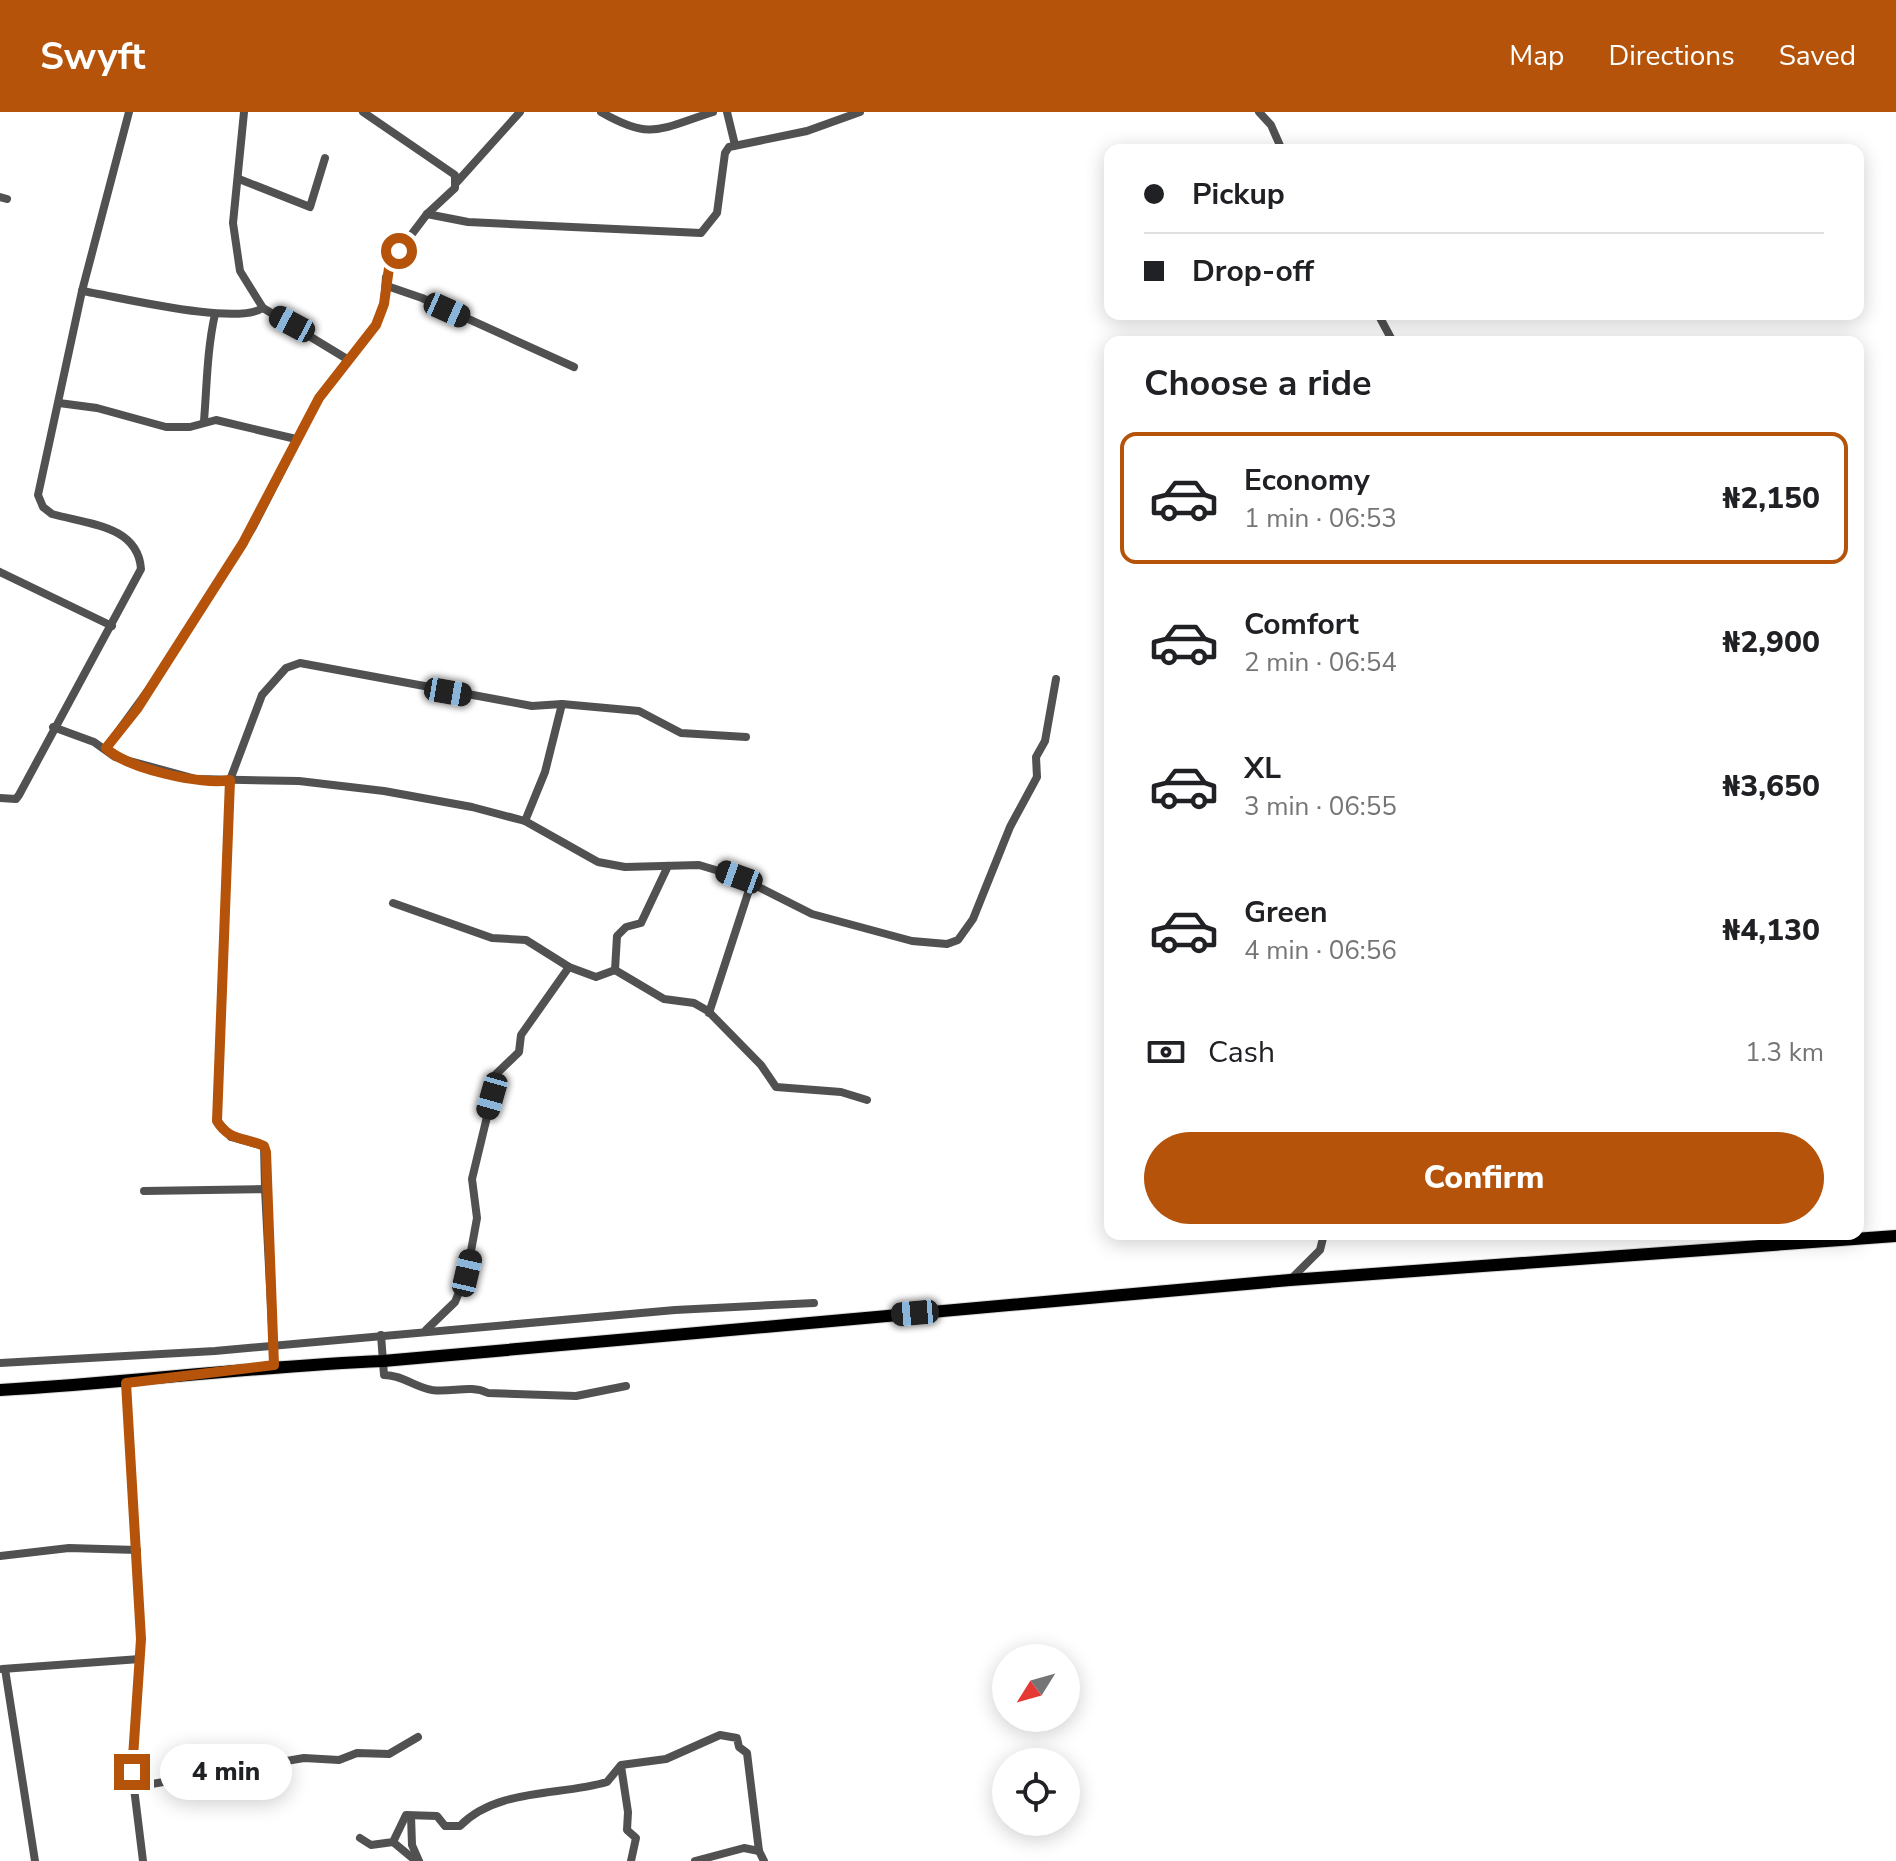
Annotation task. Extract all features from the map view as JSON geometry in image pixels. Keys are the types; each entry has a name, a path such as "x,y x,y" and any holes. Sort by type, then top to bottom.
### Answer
{"main road":[{"path":"1864,1238 1896,1236"},
{"path":"0,1390 126,1383 274,1365 383,1361 1290,1280 1841,1240"}],"street":[{"path":"0,798 16,799 141,569 140,555 126,535 52,514 43,507 38,495 82,291 129,112 120,112"},
{"path":"244,112 233,223 234,247 240,271 263,308 347,359"},
{"path":"363,112 455,175 457,182"},
{"path":"106,748 137,709 233,560 283,471 296,439 347,359 376,325 389,268 427,214 455,188 520,112"},
{"path":"601,112 633,130 645,132 713,112"},
{"path":"727,112 735,145"},
{"path":"427,214 468,222 701,233 717,213 725,153 735,145 807,131 860,112"},
{"path":"1259,112 1271,125 1279,144"},
{"path":"239,179 306,208 313,203 325,158"},
{"path":"387,286 422,298 574,367"},
{"path":"82,291 215,314 244,315 263,308"},
{"path":"204,421 208,391 206,353 215,314"},
{"path":"59,403 97,408 166,427 190,427 216,420 296,439"},
{"path":"0,572 112,626"},
{"path":"274,1365 276,1344 264,1146 231,1137 217,1121 230,780 262,695 286,668 300,663 532,706 562,704 639,711 681,733 746,737"},
{"path":"53,727 106,748 115,757 141,767 214,782 299,781 384,791 525,821 598,862 625,867 699,865 751,884 795,907 836,921 912,941 947,944 958,940 973,919 1010,827 1037,777 1036,757 1045,741 1056,679"},
{"path":"525,821 545,772 562,704"},
{"path":"615,970 617,936 626,927 641,923 668,866"},
{"path":"709,1013 751,884"},
{"path":"393,903 492,938 526,940 569,967 596,977 615,970"},
{"path":"426,1330 455,1302 467,1273 477,1218 472,1179 492,1096 492,1078 519,1052 521,1035 569,967"},
{"path":"615,970 664,999 694,1003 709,1013 761,1065 776,1087 841,1092 867,1100"},
{"path":"144,1191 265,1189"},
{"path":"1290,1280 1320,1250 1322,1240"},
{"path":"0,1363 276,1344 675,1310 814,1303"},
{"path":"381,1335 384,1375 394,1375 432,1390 477,1388 488,1393 576,1396 626,1386"},
{"path":"126,1383 137,1550 140,1659 136,1684 134,1787 143,1861"},
{"path":"0,1556 69,1548 137,1550"},
{"path":"35,1861 2,1669 140,1659"},
{"path":"393,1842 398,1826 406,1815 437,1816 445,1826 460,1826 472,1814 491,1806 607,1782 621,1765 666,1759 720,1735 737,1738 739,1747 747,1753 759,1851 764,1861"},
{"path":"134,1787 304,1758 339,1760 357,1753 389,1754 418,1737"},
{"path":"621,1765 628,1812 627,1830 636,1838 631,1861"},
{"path":"411,1816 412,1845 418,1861"},
{"path":"360,1838 371,1845 393,1842 418,1861"},
{"path":"695,1861 744,1848 759,1851"}],"route":[{"path":"132,1772 141,1639 126,1383 274,1365 276,1344 271,1306 266,1152 264,1146 256,1142 231,1137 217,1121 230,780 214,782 141,767 115,757 106,748 137,709 253,527 319,398 376,325 384,304 386,277 399,251"}]}
